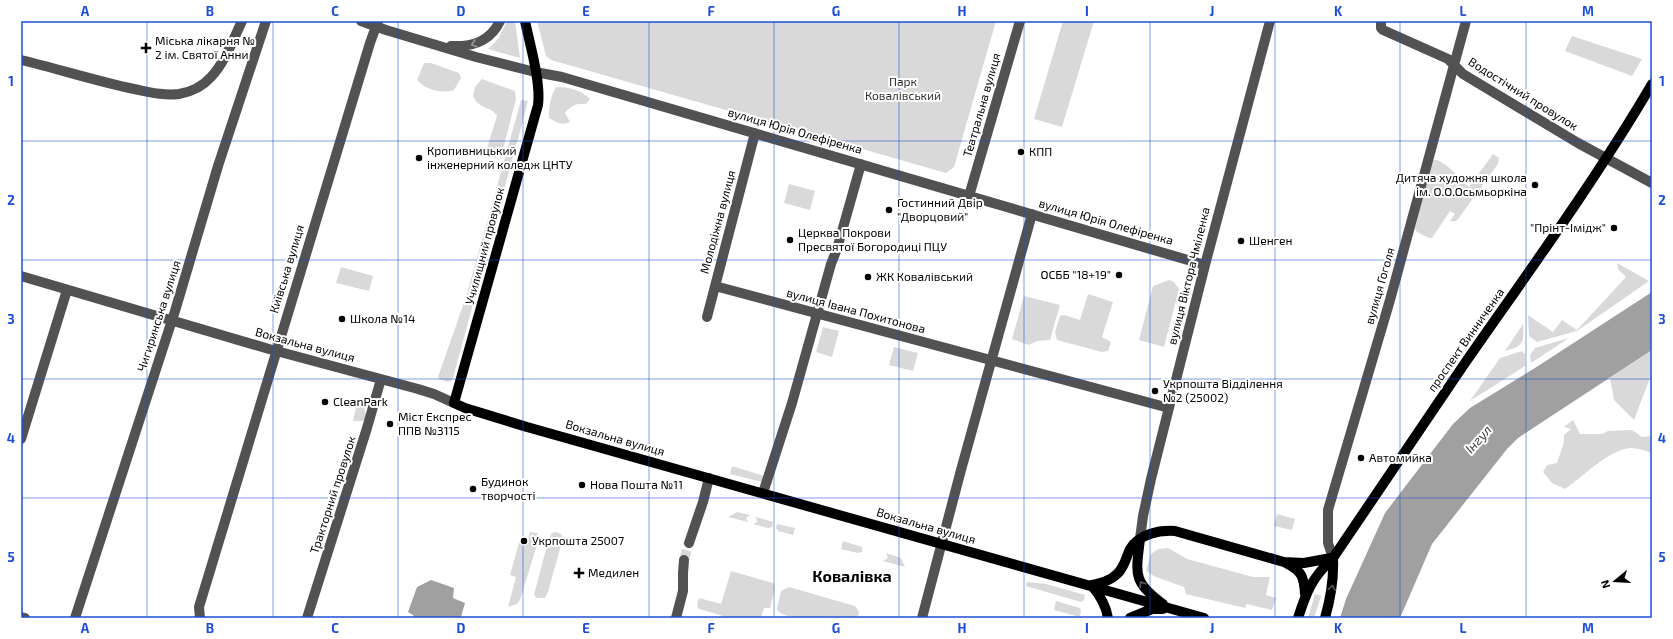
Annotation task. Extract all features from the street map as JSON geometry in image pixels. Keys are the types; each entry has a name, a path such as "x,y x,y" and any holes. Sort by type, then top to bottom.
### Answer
{"main road":[{"name":"Училищний провулок","path":"454,403 538,105 539,95 525,21"},
{"name":"проспект Винниченка","path":"1298,618 1305,596 1314,578 1332,558 1560,228 1652,84"},
{"name":"Вокзальна вулиця","path":"454,403 465,408 527,427 1204,618"},
{"path":"1108,618 1106,607 1091,586 1106,581 1117,574 1122,569 1130,549 1140,539 1153,533 1166,530 1175,531 1284,562 1293,566 1301,574 1304,580 1305,596"},
{"path":"1140,539 1136,564 1140,582 1149,593 1171,609"},
{"path":"1284,562 1304,563 1332,558 1334,572 1332,590 1325,618"},
{"path":"1130,618 1152,609 1171,609"}],"street":[{"path":"21,60 120,86 161,95 180,94 199,86 213,76 242,21"},
{"name":"Чигиринська вулиця","path":"75,618 171,320 218,166 266,21"},
{"name":"вулиця Юрія Олефіренка","path":"361,21 377,24 438,45 535,72 562,77 1205,265"},
{"path":"438,45 458,46 478,43 486,39 495,31 500,21"},
{"name":"Театральна вулиця","path":"969,196 1020,21"},
{"name":"вулиця Віктора Чміленка","path":"1140,539 1143,514 1169,408 1205,265 1270,21"},
{"name":"вулиця Гоголя","path":"1332,558 1328,543 1328,510 1392,294 1466,21"},
{"name":"Київська вулиця","path":"200,618 199,607 370,42 377,24"},
{"name":"Водостічний провулок","path":"1381,25 1383,30 1448,59 1463,74 1578,143 1652,183"},
{"name":"Молодіжна вулиця","path":"707,317 755,133"},
{"path":"763,493 792,403 817,313 862,164"},
{"path":"922,618 991,360 1032,214"},
{"name":"Вокзальна вулиця","path":"21,276 276,351 434,394 454,403"},
{"name":"вулиця Івана Похитонова","path":"715,286 1169,408"},
{"path":"21,439 68,290"},
{"name":"Тракторний провулок","path":"307,618 368,428 381,379"},
{"path":"689,543 703,502 709,478"},
{"path":"676,618 683,591 684,560"},
{"path":"21,617 25,618"}],"green space":[{"path":"507,21 515,21 520,58 488,49 498,39"},
{"name":"Парк Ковалівський","path":"537,21 996,21 954,167 946,173 551,60 546,56"},
{"path":"1063,21 1094,21 1062,127 1034,119"},
{"path":"1572,36 1642,59 1632,76 1565,51"},
{"path":"424,63 431,63 459,73 461,78 454,90 444,92 429,89 417,80"},
{"path":"482,79 515,91 516,99 502,153 496,158 487,155 486,151 497,116 491,110 479,104 473,96 475,87"},
{"path":"556,87 583,93 590,99 586,104 577,105 567,111 565,113 570,122 564,124 549,118 550,102"},
{"path":"521,100 528,101 525,113 453,378 448,382 439,379 438,377 467,294"},
{"path":"1493,154 1499,158 1498,164 1458,219 1456,221 1450,221 1455,214 1450,211 1432,238 1417,232 1415,229 1432,160 1441,162 1469,187"},
{"path":"789,184 815,191 810,210 784,203"},
{"path":"1617,263 1649,281 1577,331 1537,342 1529,336 1528,315 1553,332 1562,320 1577,330 1626,277 1618,269"},
{"path":"341,267 373,276 369,291 336,283"},
{"path":"1169,280 1174,282 1179,289 1164,347 1139,340 1153,286"},
{"path":"1088,294 1113,302 1102,337 1111,342 1108,351 1102,352 1057,340 1055,332 1060,316 1064,315 1080,320"},
{"path":"1024,296 1060,305 1050,340 1037,341 1029,345 1012,339"},
{"path":"1523,324 1522,343 1505,351"},
{"path":"823,327 839,331 832,357 816,352"},
{"path":"1569,338 1531,363 1530,355 1535,348"},
{"path":"894,347 918,353 913,371 889,365"},
{"path":"1652,350 1652,378 1650,378 1634,420 1614,400 1610,378"},
{"path":"1522,351 1525,354 1525,366 1470,401 1500,358"},
{"path":"351,403 365,409 366,417 363,421 353,421 356,408 350,407"},
{"path":"1573,420 1580,434 1602,434 1608,431 1632,430 1642,437 1652,436 1652,453 1631,448 1614,453 1596,464 1565,489 1552,483 1543,472 1547,465 1557,463 1564,442 1564,435 1571,429 1564,427"},
{"path":"732,466 764,476 762,482 730,474"},
{"path":"737,512 750,515 746,518 748,522 728,517"},
{"path":"1277,514 1295,519 1292,530 1274,526"},
{"path":"756,517 773,522 772,527 768,528 753,524 757,522"},
{"path":"777,524 795,528 793,535 778,531 776,528"},
{"path":"530,532 537,533 539,538 520,600 517,604 508,607 516,577 510,575 519,543 527,544"},
{"path":"556,532 561,534 563,538 548,592 545,598 536,598 534,594 549,538 552,533"},
{"path":"843,541 862,547 862,552 858,553 841,549"},
{"path":"1168,548 1187,559 1253,577 1270,577 1266,595 1276,598 1272,610 1247,604 1245,608 1186,594 1184,587 1156,577 1146,571 1151,554 1158,549"},
{"path":"886,553 901,558 905,567 883,561 888,558"},
{"path":"731,571 773,583 775,588 770,608 764,608 761,618 730,618 699,609 697,606 699,598 721,604"},
{"path":"1027,582 1046,584 1085,595 1084,600 1081,602 1026,586"},
{"path":"789,587 855,606 859,612 858,618 814,619 790,616 781,613 777,609 781,591"},
{"path":"1315,594 1321,596 1314,618 1308,618"},
{"path":"1056,601 1080,608 1080,617 1054,610"}],"water":[{"name":"Інгул","path":"1652,292 1652,350 1518,438 1507,449 1432,544 1400,618 1340,618 1346,599 1385,513 1453,424 1470,408 1535,368"},
{"path":"431,580 454,588 453,598 465,603 462,618 414,618 413,615 408,612 417,587"}],"tunnel":[{"path":"684,560 689,543"}],"place":[{"name":"Міська лікарня № 2 ім. Святої Анни","path":"146,48"},
{"name":"КПП","path":"1021,152"},
{"name":"Кропивницький інженерний коледж ЦНТУ","path":"419,158"},
{"name":"Дитяча художня школа ім. О.О.Осьмьоркіна","path":"1535,185"},
{"name":"Гостинний Двір \"Дворцовий\"","path":"889,210"},
{"name":"\"Прінт-Імідж\"","path":"1614,228"},
{"name":"Церква Покрови Пресвятої Богородиці ПЦУ","path":"790,240"},
{"name":"Шенген","path":"1241,241"},
{"name":"ОСББ \"18+19\"","path":"1119,275"},
{"name":"ЖК Ковалівський","path":"868,277"},
{"name":"Школа №14","path":"342,319"},
{"name":"Укрпошта Відділення №2 (25002)","path":"1155,391"},
{"name":"CleanPark","path":"325,402"},
{"name":"Міст Експрес ППВ №3115","path":"390,424"},
{"name":"Автомийка","path":"1361,458"},
{"name":"Нова Пошта №11","path":"582,485"},
{"name":"Будинок творчості","path":"473,489"},
{"name":"Укрпошта 25007","path":"524,541"},
{"name":"Медилен","path":"579,573"}],"district":[{"name":"Ковалівка","path":"852,576"}]}
